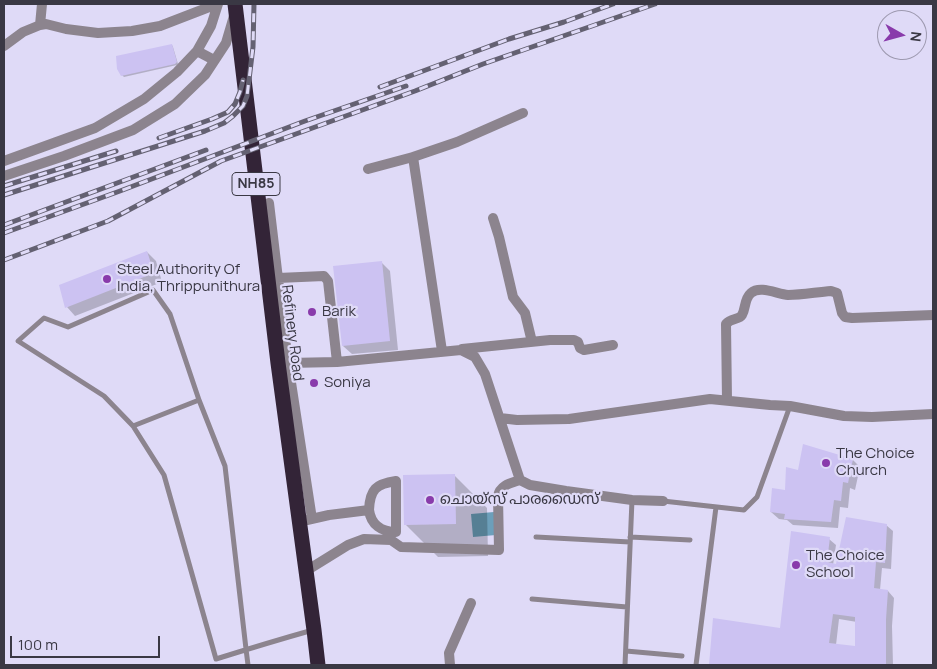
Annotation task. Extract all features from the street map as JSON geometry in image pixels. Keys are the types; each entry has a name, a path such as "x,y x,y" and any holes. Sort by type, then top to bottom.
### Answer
{"highway":[{"name":"Refinery Road","path":"237,4 276,354 294,488 305,520 306,572 318,665"}],"street":[{"path":"40,25 42,4"},
{"path":"4,46 22,32 40,25 46,24 66,29 98,33 132,31 160,26 218,4"},
{"path":"4,161 95,128 144,99 177,72 196,51 211,26 218,4"},
{"path":"4,176 133,130 175,104 205,75 226,43 237,4"},
{"path":"196,51 214,60"},
{"path":"368,169 458,142 523,113"},
{"path":"413,157 442,351"},
{"path":"269,204 305,520 369,510"},
{"path":"493,218 513,297 525,313 532,342"},
{"path":"278,278 324,276 328,282 337,362"},
{"path":"727,400 726,324 729,320 740,318 748,295 754,291 761,290 788,295 831,291 837,293 842,313 845,317 852,318 933,315"},
{"path":"288,363 337,362 550,340 574,340 584,350 613,345"},
{"path":"462,350 475,356 485,374 520,480 530,485 632,500 663,501"},
{"path":"500,418 518,420 569,419 710,399 790,406 844,416 872,417 933,414"},
{"path":"306,572 348,544 364,539 391,540 401,547 499,550 499,491 506,485 520,480"},
{"path":"396,481 396,532 390,532 375,524 370,518 369,510 370,496 375,488 385,482 396,481"},
{"path":"450,665 449,653 471,603"}],"lane":[{"path":"248,665 246,649 225,466 199,400 170,314 153,290 68,327 44,318 18,341 104,396 133,426 164,475 216,659 246,649 314,630"},
{"path":"133,426 199,400"},
{"path":"663,501 744,510 757,497 790,406"},
{"path":"625,665 632,500"},
{"path":"696,665 716,507"},
{"path":"536,537 690,540"},
{"path":"532,599 627,607"},
{"path":"626,651 682,656"}],"water":[{"path":"494,512 496,535 473,537 471,514"}],"building":[{"path":"172,44 177,62 175,64 121,76 117,69 116,56"},
{"name":"Steel Authority Of India, Thrippunithura","path":"147,251 154,273 65,308 59,285"},
{"path":"382,261 390,341 342,346 333,266"},
{"path":"803,444 853,459 848,483 843,482 841,501 834,500 831,522 784,519 785,514 770,512 772,488 785,490 786,467 798,470"},
{"name":"ചൊയ്സ് പാരഡൈസ്","path":"455,474 456,524 404,525 403,475"},
{"path":"846,517 887,524 885,563 876,562 874,588 888,590 886,665 709,665 713,618 780,628 791,531 830,537 827,562 836,564","holes":["833,614 855,617 855,646 829,643"]}],"railway":[{"path":"4,195 205,131 224,123 243,106 247,96 253,47 254,4"},
{"path":"380,87 509,39 613,4"},
{"path":"4,260 108,221 221,161 415,91 483,64 655,4"},
{"path":"159,138 228,112 235,104 243,80"},
{"path":"4,233 305,121 406,86"},
{"path":"4,225 206,150"},
{"path":"4,186 116,151"}],"place":[{"name":"Steel Authority Of India, Thrippunithura","path":"107,279"},
{"name":"Barik","path":"312,312"},
{"name":"Soniya","path":"314,383"},
{"name":"The Choice Church","path":"826,463"},
{"name":"ചൊയ്സ് പാരഡൈസ്","path":"430,500"},
{"name":"The Choice School","path":"796,565"}]}
